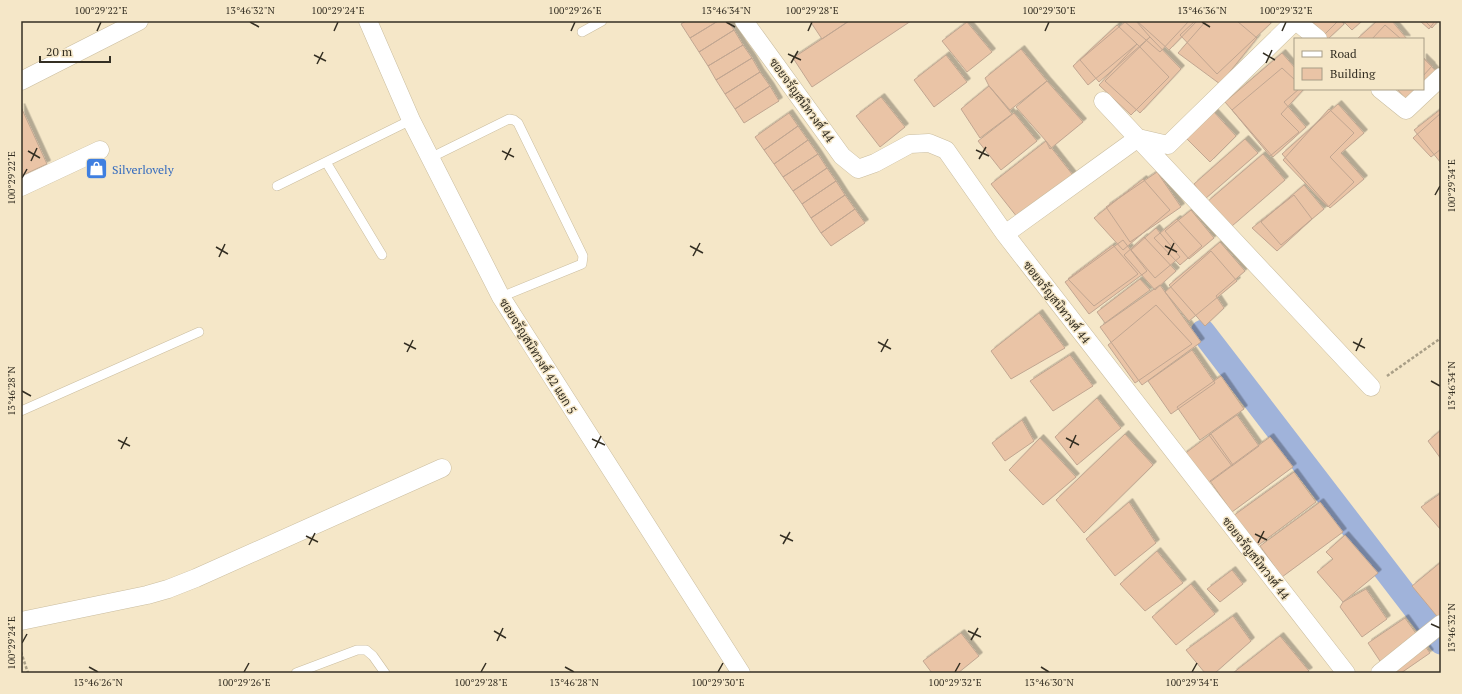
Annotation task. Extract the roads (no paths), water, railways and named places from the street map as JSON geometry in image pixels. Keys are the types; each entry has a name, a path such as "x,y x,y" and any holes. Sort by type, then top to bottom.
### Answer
{"street":[{"path":"21,81 139,21"},
{"name":"ซอยจรัญสนิทวงศ์ 42 แยก 5","path":"368,21 411,120 501,297 741,673"},
{"name":"ซอยจรัญสนิทวงศ์ 44","path":"744,21 842,156 858,168 875,163 910,144 929,143 946,150 1005,234 1346,673"},
{"path":"1005,234 1138,138 1168,145 1296,21 1317,38"},
{"path":"1381,90 1406,110 1441,76"},
{"path":"1103,101 1371,387"},
{"path":"21,187 100,150"},
{"path":"21,621 147,595 168,589 196,578 442,468"},
{"path":"1380,673 1439,626"}],"lane":[{"path":"582,32 602,21"},
{"path":"430,158 509,119 518,123 584,260 582,264 501,297"},
{"path":"277,186 411,120"},
{"path":"326,162 382,255"},
{"path":"21,410 199,332"},
{"path":"296,673 357,650 366,650 373,656 385,673"}],"waterway":[{"path":"1203,332 1441,642"}],"place":[{"name":"Silverlovely","path":"97,169"}]}
